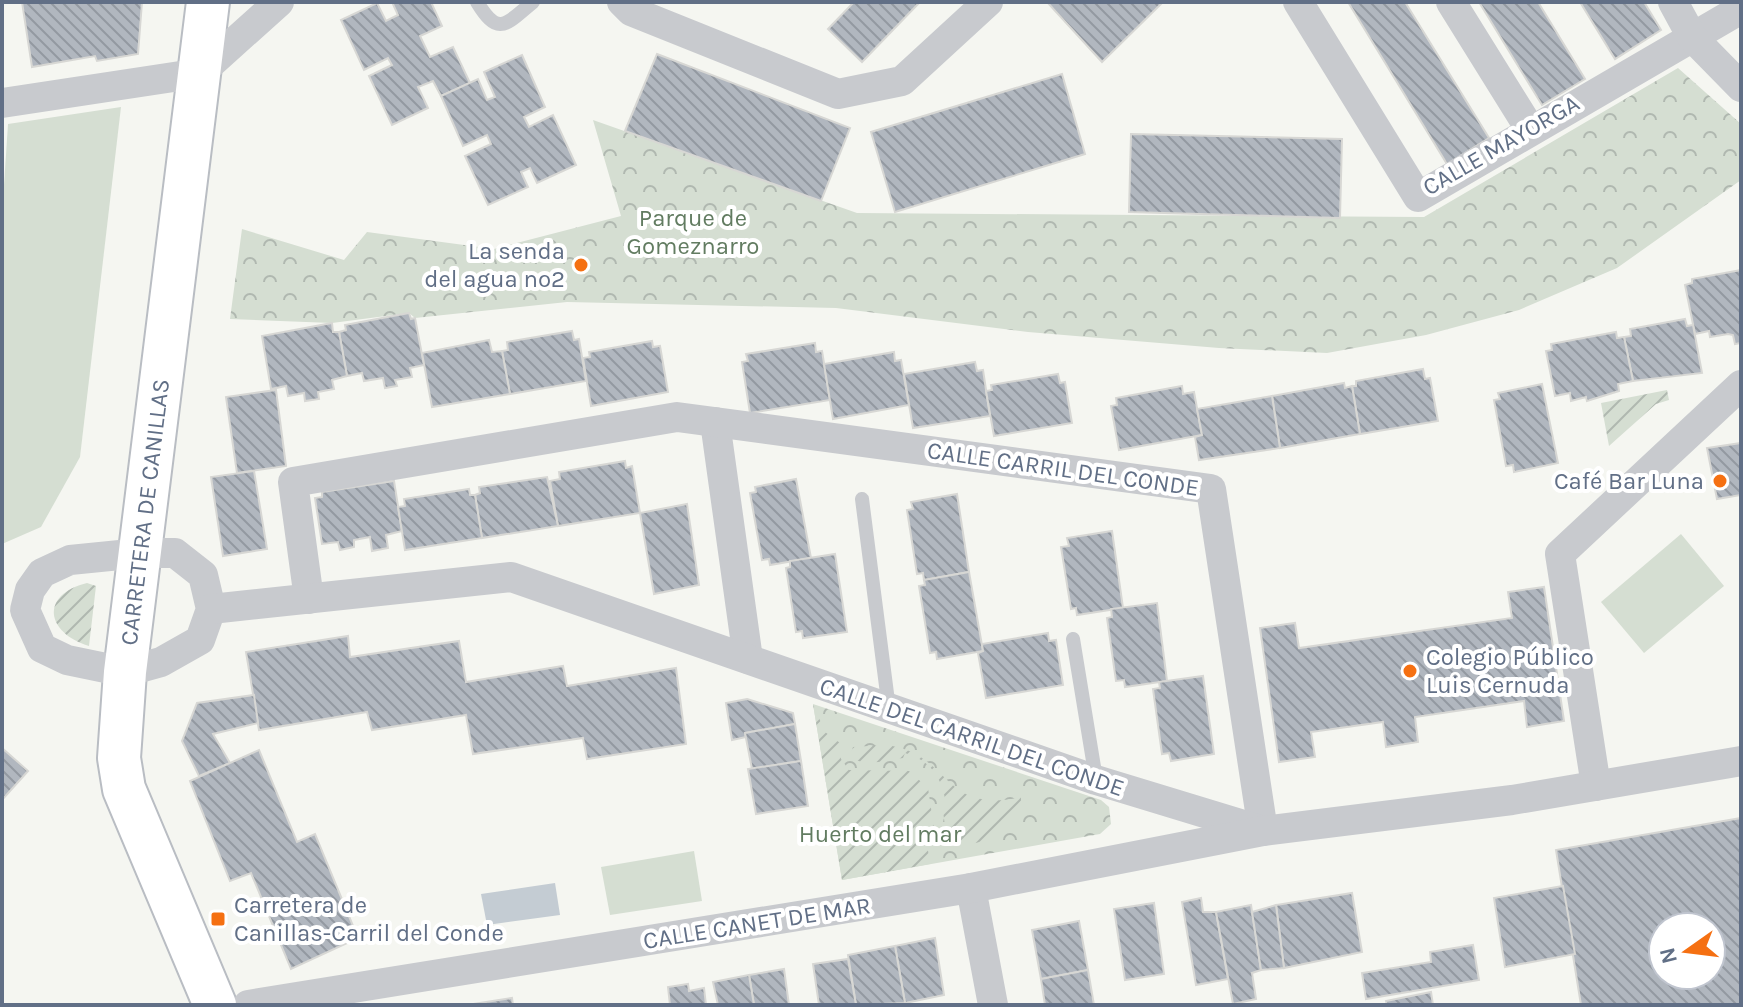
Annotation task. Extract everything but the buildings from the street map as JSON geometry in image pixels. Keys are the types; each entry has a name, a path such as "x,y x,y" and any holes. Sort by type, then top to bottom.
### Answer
{"street":[{"name":"CARRETERA DE CANILLAS","path":"208,2 125,672 119,748 124,789 215,1005"},
{"path":"9,102 200,73 279,2"},
{"path":"622,2 631,11 838,94 902,81 988,2"},
{"name":"CALLE MAYORGA","path":"1298,2 1418,197 1530,129 1741,9"},
{"path":"1451,2 1530,129"},
{"path":"1673,2 1692,37 1741,87"},
{"path":"1596,786 1560,554 1741,385"},
{"name":"CALLE CARRIL DEL CONDE","path":"309,599 293,482 677,417 1211,489 1263,831"},
{"path":"715,422 748,659"},
{"path":"140,553 175,553 203,575 211,609 200,640 161,662 125,672 67,660 42,648 14,609 42,573 59,563 140,553"},
{"name":"CALLE DEL CARRIL DEL CONDE","path":"211,609 511,577 1096,780 1263,831 1596,786 1741,761"},
{"path":"1155,851 1168,843 1173,832 1173,816 1166,802"},
{"name":"CALLE CANET DE MAR","path":"248,1005 971,888 1263,831"},
{"path":"971,888 993,1005"}],"lane":[{"path":"477,2 489,22 497,26 507,23 533,2"},
{"path":"862,499 889,709"},
{"path":"1073,639 1096,780"}],"green space":[{"name":"Parque de Gomeznarro","path":"1678,68 1741,124 1741,180 1617,268 1519,310 1426,335 1327,353 1219,348 1028,332 836,308 567,302 415,318 409,313 332,323 230,319 242,229 344,260 367,232 494,249 621,216 593,120 857,213 1424,217"},
{"path":"121,107 80,457 41,527 2,544 2,216 8,124"},
{"path":"1667,390 1669,400 1656,404 1609,446 1601,403"},
{"path":"1681,534 1724,586 1644,653 1601,602"},
{"path":"87,583 96,586 89,646 64,632 54,614 61,596"},
{"path":"813,704 1101,800 1109,807 1111,824 1100,834 842,880"},
{"name":"Huerto del mar","path":"813,704 825,732 840,743 841,759 849,770 909,771 928,788 935,835 926,837 930,864 842,880"},
{"path":"885,745 907,750 923,759 960,790 975,797 994,800 1021,797 1021,801 1004,822 1007,826 994,835 975,843 952,845 947,841 943,811 947,810 943,790 930,767 905,753 903,758 875,762 861,762 850,756 853,747"},
{"path":"694,851 702,901 610,915 601,867"}],"shaded area":[{"path":"555,883 560,915 487,925 481,894"}],"place":[{"name":"La senda del agua nº2","path":"581,265"},
{"name":"Café Bar Luna","path":"1720,481"},
{"name":"Colegio Público Luis Cernuda","path":"1410,671"},
{"name":"Carretera de Canillas-Carril del Conde","path":"218,919"}]}
